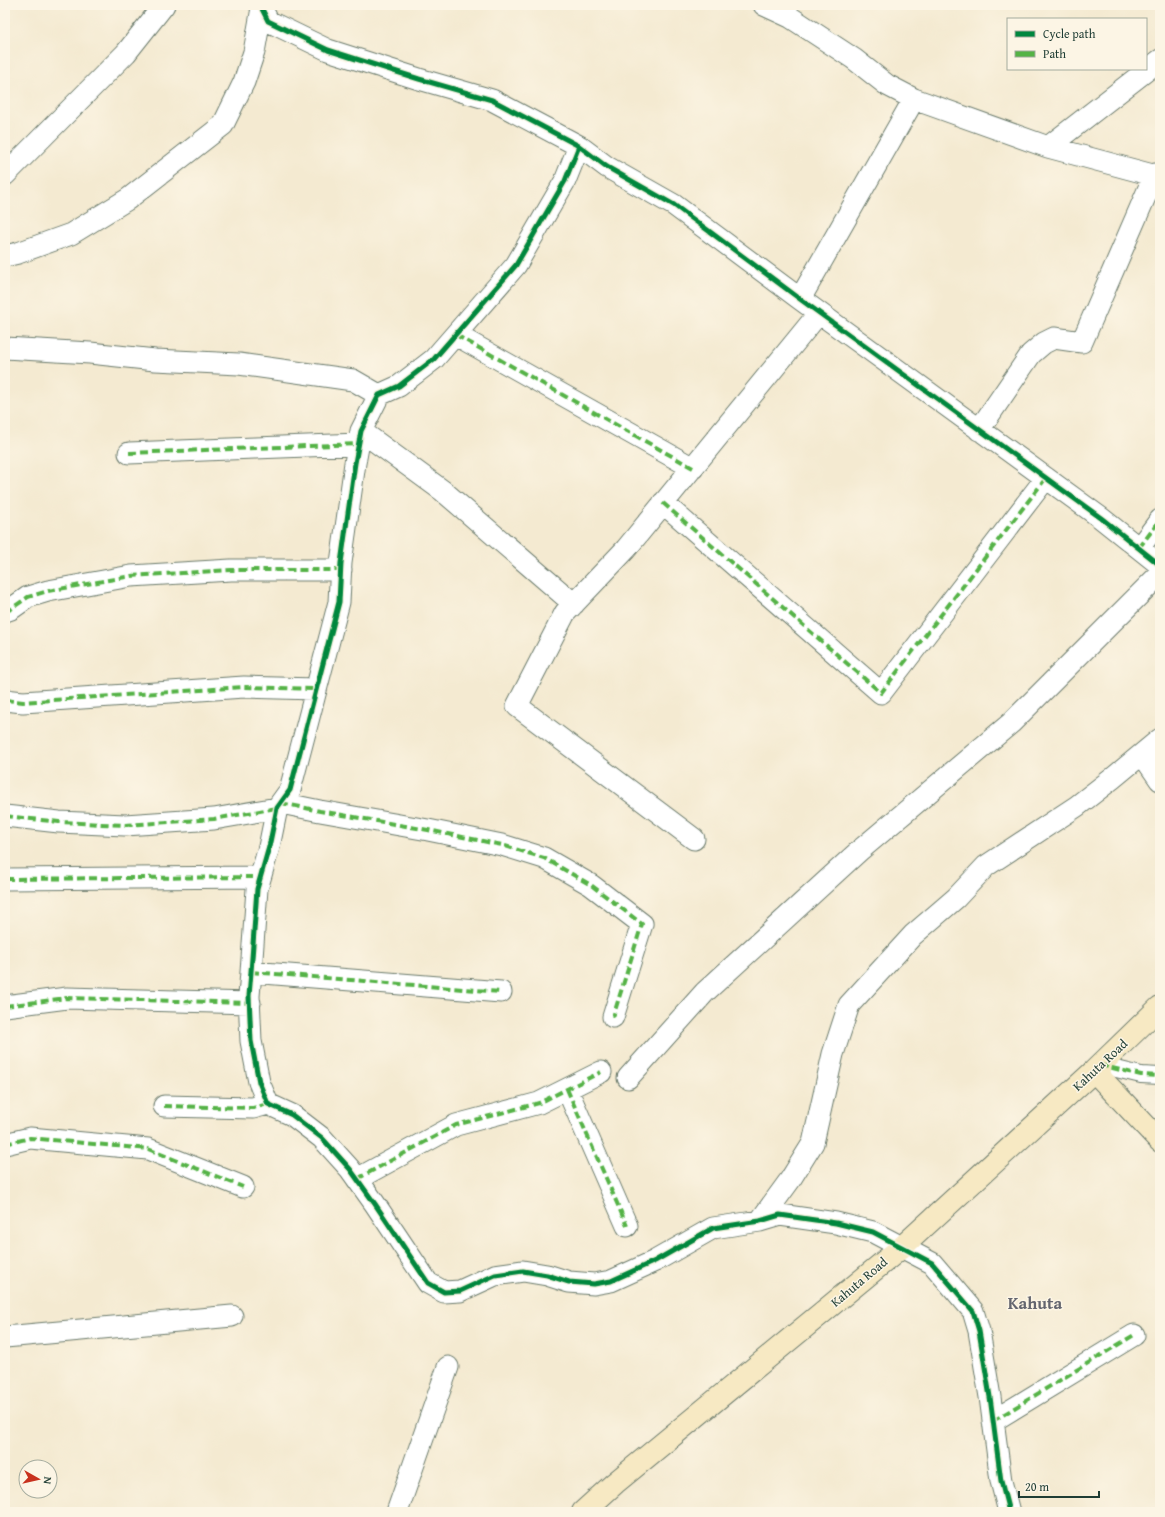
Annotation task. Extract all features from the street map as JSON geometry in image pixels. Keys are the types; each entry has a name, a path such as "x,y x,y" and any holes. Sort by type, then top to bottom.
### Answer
{"main road":[{"name":"Kahuta Road","path":"583,1512 615,1483 902,1247 1097,1068 1160,1007"},
{"path":"1097,1068 1160,1141"}],"street":[{"path":"5,175 126,53 164,5"},
{"path":"764,5 790,17 854,59 888,85 914,99 1048,147 1158,176 1082,342 1054,338 1044,343 1031,354 979,430"},
{"path":"261,6 268,21 328,50 419,79 492,100 579,146 607,167 674,205 819,313 1101,518 1160,565"},
{"path":"5,256 18,253 70,234 128,199 223,125 244,82 254,52 261,6"},
{"path":"1048,147 1160,60"},
{"path":"800,299 914,99"},
{"path":"268,1104 260,1082 251,1041 251,972 257,889 279,805 290,790 339,602 341,570 354,470 360,438 379,395 398,386 434,360 516,265 565,181 579,146"},
{"path":"694,839 517,706 566,613 626,550 819,313"},
{"path":"456,335 693,468"},
{"path":"5,348 90,353 155,360 239,364 353,380 379,395"},
{"path":"128,453 360,438 443,491 574,604"},
{"path":"663,503 881,693 1046,478"},
{"path":"1139,548 1160,520"},
{"path":"5,611 11,609 28,597 48,591 131,576 231,570 341,570"},
{"path":"628,1078 705,992 859,851 1011,723 1160,574"},
{"path":"5,700 23,702 244,687 316,689"},
{"path":"760,1221 790,1180 813,1143 833,1054 849,1004 913,935 956,898 986,866 1077,806 1160,739"},
{"path":"1142,754 1160,780"},
{"path":"5,816 59,822 125,825 214,819 279,805 428,830 502,845 544,858 591,885 642,924 613,1017"},
{"path":"5,879 260,877"},
{"path":"251,972 502,992"},
{"path":"5,1006 68,998 250,1003"},
{"path":"1097,1068 1141,1075 1160,1076"},
{"path":"358,1179 456,1125 539,1103 601,1072"},
{"path":"567,1089 627,1226"},
{"path":"164,1106 253,1108 268,1104 292,1115 322,1138 350,1169 428,1284 444,1292 460,1290 495,1275 523,1271 547,1275 569,1282 594,1284 611,1281 655,1261 713,1228 760,1221 780,1215 836,1223 873,1232 932,1263 973,1311 979,1330 1001,1480 1008,1512"},
{"path":"5,1144 30,1138 148,1149 243,1187"},
{"path":"5,1336 232,1316"},
{"path":"993,1421 1134,1335"},
{"path":"397,1512 448,1367"}],"marked path":[{"path":"456,335 693,468"},
{"path":"129,453 359,444"},
{"path":"663,503 881,693 1046,478"},
{"path":"1139,548 1160,520"},
{"path":"5,611 11,609 28,597 48,591 131,576 231,570 341,570"},
{"path":"5,700 23,702 244,687 316,689"},
{"path":"281,803 502,845 544,858 591,885 642,924 613,1017"},
{"path":"5,816 59,822 125,825 214,819 277,808"},
{"path":"5,879 260,877"},
{"path":"251,972 501,992"},
{"path":"5,1006 67,998 250,1003"},
{"path":"1100,1065 1141,1075 1160,1076"},
{"path":"357,1179 456,1125 539,1103 601,1072"},
{"path":"567,1089 627,1226"},
{"path":"164,1106 253,1108 268,1104"},
{"path":"5,1144 30,1138 148,1149 243,1187"},
{"path":"993,1421 1134,1335"}],"cycle path":[{"path":"260,5 268,21 328,50 419,79 492,100 579,146 607,167 674,205 800,299 1101,518 1160,565"},
{"path":"579,146 565,181 516,265 434,359 399,386 379,395 361,431 341,563 339,602 290,790 277,808 269,847 257,889 249,996 251,1041 259,1082 268,1104 292,1115 322,1138 350,1169 428,1283 444,1292 460,1291 495,1275 523,1271 547,1275 569,1282 594,1284 611,1281 655,1261 713,1228 760,1221 780,1215 836,1223 873,1232 932,1263 973,1311 979,1331 990,1397 1001,1481 1009,1512"}],"district":[{"name":"Kahuta","path":"1035,1302"}]}
